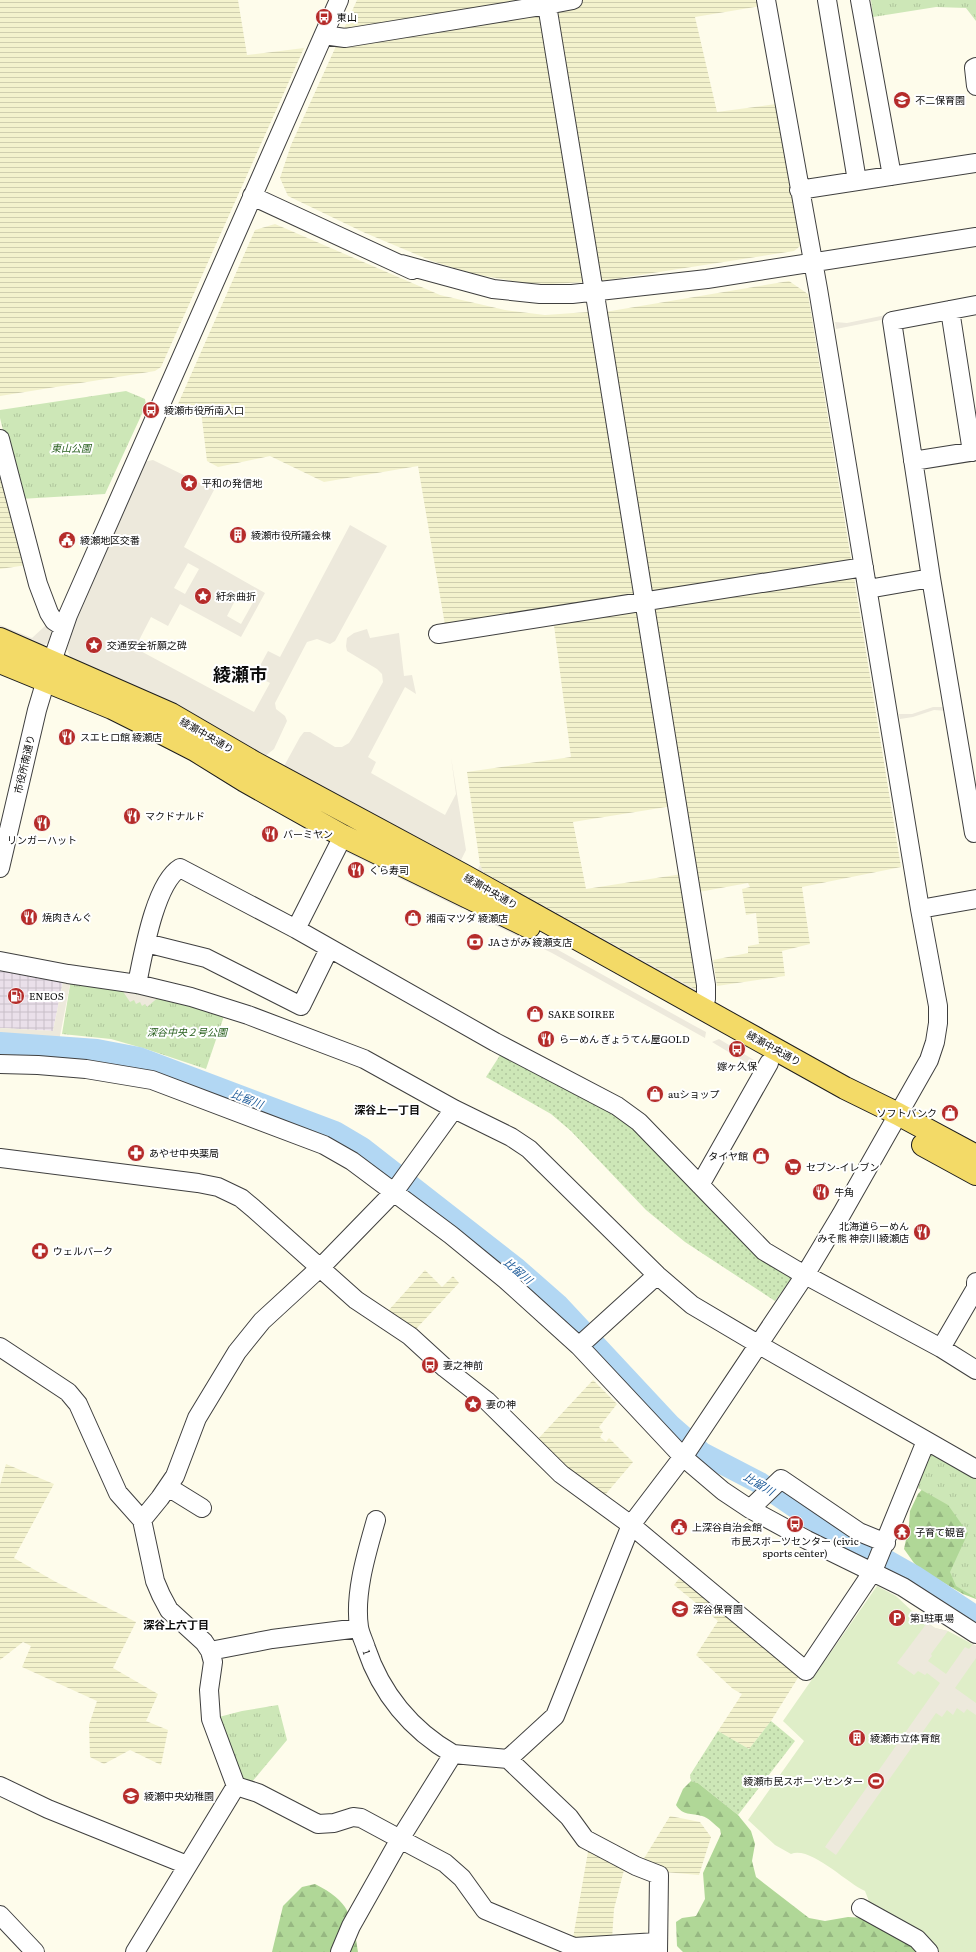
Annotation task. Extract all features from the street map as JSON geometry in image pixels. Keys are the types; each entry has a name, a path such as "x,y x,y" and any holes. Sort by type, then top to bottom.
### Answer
{"main road":[{"name":"綾瀬中央通り","path":"0,639 52,660 171,714 249,759 463,874 845,1088 976,1174"},
{"name":"綾瀬中央通り","path":"0,662 121,712 188,746 245,781 343,836 528,927 769,1062 895,1121 976,1156"}],"street":[{"name":"市役所南通り","path":"0,868 30,738 45,681 66,621 339,0"},
{"path":"324,35 335,38 345,38 547,2 573,0"},
{"path":"508,1759 555,1716 631,1525 689,1448 805,1275 929,1060 935,1042 938,1023 938,1006 920,909 814,263 799,190 766,0"},
{"path":"827,0 857,181"},
{"path":"860,0 892,176"},
{"path":"547,2 706,985 706,999 703,1008"},
{"path":"976,67 974,68 976,86"},
{"path":"799,190 976,163"},
{"path":"252,196 401,264 422,276 447,286 492,298 543,303 595,296 659,291 707,279 976,237"},
{"path":"976,305 892,321 931,578 974,833 976,832"},
{"path":"914,461 974,451 950,310"},
{"path":"0,439 38,584 49,613 54,621 66,621"},
{"path":"438,634 864,567"},
{"path":"868,589 931,578"},
{"path":"296,929 343,836"},
{"path":"137,984 156,906 174,872 180,868 296,929 488,1038 618,1106 639,1122 764,1251 805,1275 941,1348 976,1370"},
{"path":"920,909 976,899"},
{"path":"146,943 206,958 301,1006 329,949"},
{"path":"0,961 68,974 137,984 191,997 248,1015 364,1059 454,1109 510,1137 529,1149 657,1275 692,1305 976,1469"},
{"path":"700,1185 769,1062"},
{"path":"0,1064 38,1064 86,1069 152,1080 324,1145 352,1161 401,1182 506,1280 586,1339 689,1448 723,1491 750,1509 807,1540 880,1556"},
{"path":"142,1520 168,1487 183,1458 186,1444 197,1418 214,1388 238,1352 262,1321 320,1268 401,1182 454,1109"},
{"path":"0,1158 198,1183 218,1187 241,1198 356,1300 410,1336 446,1368 487,1401 561,1474 631,1525 806,1671 880,1556 926,1441"},
{"path":"586,1339 657,1275"},
{"path":"941,1348 976,1288 976,1282"},
{"path":"0,1347 68,1392 78,1404 118,1493 142,1520 155,1581 161,1595 169,1610 204,1642 210,1650 213,1662 209,1690 211,1719 236,1786"},
{"path":"750,1509 781,1479 852,1528 880,1556 903,1587 976,1634"},
{"path":"168,1487 202,1508"},
{"name":"1","path":"376,1520 363,1565 360,1592 359,1628 373,1668 388,1696 410,1722 433,1743 453,1754"},
{"path":"210,1650 280,1638 359,1628"},
{"path":"236,1786 258,1793 318,1824 353,1817 361,1818 400,1839 445,1863 462,1878 485,1910 574,1947 658,1947 658,1875 636,1866 585,1839 570,1817 508,1759 453,1754 400,1839 350,1926 340,1952"},
{"path":"0,1786 48,1809 187,1865"},
{"path":"135,1952 236,1786"},
{"path":"861,1908 918,1939 929,1952"},
{"path":"1,1919 35,1952"}],"shaded area":[{"path":"886,315 886,319 836,329 835,322 847,323"},
{"path":"153,460 214,490 184,547 265,593 241,637 180,604 168,626 151,617 135,648 254,712 270,683 255,675 268,651 280,657 350,525 387,546 335,641 330,644 317,639 307,642 275,703 276,709 285,716 287,721 274,749 264,757 71,659 67,649 77,617 143,462","holes":["188,563 199,569 185,594 174,588","240,591 255,599 241,624 227,616"]},
{"path":"0,625 32,638 45,626 52,626 55,630 50,642 40,647 0,630"},
{"path":"367,629 370,638 399,633 404,676 412,675 416,694 405,687 368,757 376,762 371,773 445,815 456,794 451,757 466,850 461,860 454,862 283,768 304,732 310,732 335,747 342,747 349,743 353,737 383,682 382,674 377,669 347,651 347,638 354,633"},
{"path":"933,707 948,707 948,711 934,710 913,717 900,719 899,714 912,714"},
{"path":"347,846 463,905 462,909 344,851"},
{"path":"480,865 484,873 700,992 698,995 477,871"},
{"path":"476,908 551,946 706,1032 705,1038 552,953 468,912 470,909"},
{"path":"0,966 64,977 53,1031 0,1028"},
{"path":"64,977 71,979 59,1041 0,1038 0,1028 53,1031"},
{"path":"120,987 132,989 136,995 141,991 144,996 149,993 150,997 154,994 161,995 147,1007 145,1004 142,1006 140,1002 136,1004 134,1000 130,1002"},
{"path":"719,1039 759,1063 760,1071 712,1042"},
{"path":"927,1623 935,1628 948,1631 931,1654 932,1656 928,1661 946,1674 965,1647 969,1649 973,1644 976,1646 976,1658 955,1688 976,1703 976,1715 967,1709 964,1713 957,1708 953,1715 947,1710 942,1717 936,1713 836,1855 825,1847 940,1683 927,1673 925,1675 918,1671 914,1675 897,1663"}],"green space":[{"path":"0,0 238,0 247,55 304,48 161,367 155,371 0,396"},
{"path":"357,0 755,0 761,6 695,17 717,112 776,104 801,244 794,251 601,281 551,284 523,283 474,274 432,261 363,232 288,196 280,178 291,145"},
{"path":"871,0 976,0 976,21 966,8 936,7 873,17"},
{"path":"275,224 440,295 505,310 545,315 588,312 593,314 789,281 808,294 901,867 802,887 810,944 782,951 785,976 717,986 713,960 748,953 748,946 759,944 756,913 746,915 742,889 750,887 748,883 699,892 685,804 573,822 586,889 682,874 700,992 484,873 480,865 467,772 571,757 552,610 445,625 418,466 324,482 270,456 218,467 207,461 201,411 174,413 255,230"},
{"name":"東山公園","path":"126,391 145,399 146,405 105,494 20,499 0,418 0,410"},
{"path":"0,469 27,565 0,569"},
{"name":"深谷中央２号公園","path":"71,979 85,980 225,1013 206,1069 111,1039 62,1034"},
{"path":"504,1049 615,1110 789,1274 791,1279 775,1301 685,1242 646,1210 571,1131 551,1114 486,1077"},
{"path":"425,1270 442,1287 453,1276 459,1283 415,1330 387,1312"},
{"path":"593,1380 617,1404 599,1427 603,1432 600,1437 606,1442 609,1438 633,1462 605,1495 570,1470 537,1440"},
{"path":"936,1453 976,1479 976,1598 956,1586 950,1572 968,1533 948,1505 918,1488 928,1456"},
{"path":"6,1464 54,1484 14,1558 56,1582 136,1622 113,1668 158,1694 146,1721 168,1730 161,1765 130,1750 104,1764 90,1757 89,1725 97,1701 22,1667 31,1646 23,1642 0,1660 0,1485"},
{"path":"927,1484 976,1486 976,1599 963,1594 920,1569 904,1549 910,1511 918,1494"},
{"path":"681,1576 801,1673 771,1721 749,1749 718,1731 742,1694 733,1689 696,1655 718,1621 674,1585"},
{"name":"綾瀬市民スポーツセンター","path":"877,1586 896,1596 912,1611 935,1628 948,1631 976,1646 976,1952 937,1952 872,1909 865,1891 818,1860 808,1855 799,1853 791,1854 775,1845 748,1820 804,1741 783,1721"},
{"path":"278,1705 287,1740 251,1783 241,1779 215,1718 242,1711"},
{"path":"771,1721 795,1741 738,1815 698,1783 691,1781 690,1775 718,1731 749,1749"},
{"path":"691,1781 698,1783 738,1815 751,1831 755,1844 752,1861 756,1877 809,1918 825,1921 848,1917 865,1918 924,1952 683,1952 677,1946 676,1922 682,1918 696,1916 705,1899 703,1873 721,1834 720,1829 707,1818 684,1813 676,1805 683,1789"},
{"path":"670,1816 700,1822 711,1837 699,1875 664,1872 643,1860"},
{"path":"589,1846 625,1866 614,1909 612,1939 573,1938"},
{"path":"315,1884 326,1890 342,1903 351,1919 358,1952 272,1952 283,1906 302,1887"}],"waterway":[{"name":"比留川","path":"0,1043 97,1050 139,1058 335,1132 362,1148 517,1269 558,1305 670,1425 702,1453 760,1483 836,1535 870,1551 914,1576 976,1617"}],"place":[{"name":"東山","path":"324,17"},
{"name":"不二保育園","path":"902,100"},
{"name":"綾瀬市役所南入口","path":"151,410"},
{"name":"平和の発信地","path":"189,483"},
{"name":"綾瀬市役所議会棟","path":"238,535"},
{"name":"綾瀬地区交番","path":"67,540"},
{"name":"紆余曲折","path":"203,596"},
{"name":"交通安全祈願之碑","path":"94,645"},
{"name":"スエヒロ館 綾瀬店","path":"67,737"},
{"name":"マクドナルド","path":"132,816"},
{"name":"リンガーハット","path":"42,823"},
{"name":"バーミヤン","path":"270,834"},
{"name":"くら寿司","path":"356,870"},
{"name":"焼肉きんぐ","path":"29,917"},
{"name":"湘南マツダ 綾瀬店","path":"413,918"},
{"name":"JAさがみ 綾瀬支店","path":"475,942"},
{"name":"ENEOS","path":"16,996"},
{"name":"SAKE SOIREE","path":"535,1014"},
{"name":"らーめん ぎょうてん屋GOLD","path":"546,1039"},
{"name":"嫁ヶ久保","path":"737,1049"},
{"name":"auショップ","path":"655,1094"},
{"name":"ソフトバンク","path":"950,1113"},
{"name":"あやせ中央薬局","path":"136,1153"},
{"name":"タイヤ館","path":"761,1156"},
{"name":"セブン-イレブン","path":"793,1167"},
{"name":"牛角","path":"821,1192"},
{"name":"北海道らーめん みそ熊 神奈川綾瀬店","path":"922,1232"},
{"name":"ウェルパーク","path":"40,1251"},
{"name":"妻之神前","path":"430,1365"},
{"name":"妻の神","path":"473,1404"},
{"name":"市民スポーツセンター (civic sports center)","path":"795,1524"},
{"name":"上深谷自治会館","path":"679,1527"},
{"name":"子育て観音","path":"902,1532"},
{"name":"深谷保育園","path":"680,1609"},
{"name":"第1駐車場","path":"897,1618"},
{"name":"綾瀬市立体育館","path":"857,1738"},
{"name":"綾瀬市民スポーツセンター","path":"876,1781"},
{"name":"綾瀬中央幼稚園","path":"131,1796"}],"district":[{"name":"綾瀬市","path":"240,675"},
{"name":"深谷上一丁目","path":"387,1110"},
{"name":"深谷上六丁目","path":"176,1625"}]}
